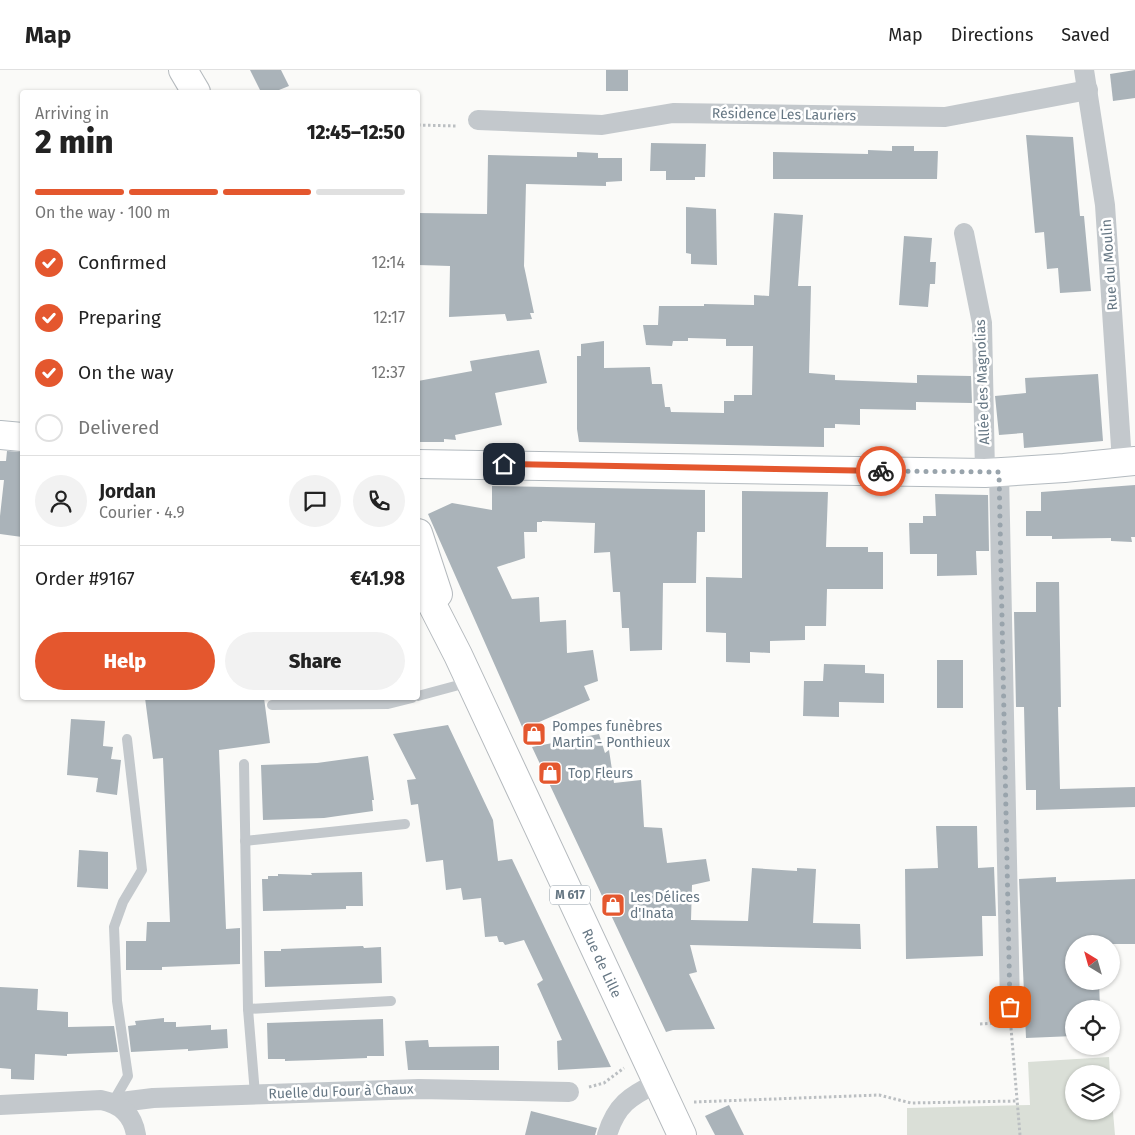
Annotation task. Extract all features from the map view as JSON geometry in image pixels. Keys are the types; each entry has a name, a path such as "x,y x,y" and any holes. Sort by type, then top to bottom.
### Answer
{"main road":[{"path":"182,70 188,90"},
{"path":"182,70 195,90"},
{"path":"0,435 20,437"},
{"path":"420,464 992,473 1129,462"},
{"name":"Rue de Lille","path":"420,539 458,655"},
{"name":"Rue de Lille","path":"420,581 458,655 682,1135"}],"street":[{"name":"Rue du Moulin","path":"1084,70 1103,186 1129,462"},
{"name":"Résidence Les Lauriers","path":"478,120 602,125 673,113 944,117 1088,90"},
{"name":"Allée des Magnolias","path":"964,233 982,324 992,473 1010,1007"},
{"path":"607,1135 614,1116 621,1106 633,1095 658,1083"},
{"name":"Ruelle du Four à Chaux","path":"0,1106 90,1100 113,1103 154,1098 446,1088 569,1092"},
{"path":"113,1103 122,1108 129,1116 136,1135"}],"lane":[{"path":"420,695 470,682"},
{"path":"272,705 388,704 404,700"},
{"path":"113,1103 128,1076 117,1001 114,927 123,902 142,870 127,738"},
{"path":"244,764 248,1010 255,1094"},
{"path":"246,841 405,824"},
{"path":"248,1010 391,1001"}],"path":[{"path":"420,125 463,126 478,120"},
{"path":"1010,1007 1020,1135"},
{"path":"569,1092 604,1083 624,1068 641,1045"},
{"path":"691,1102 879,1095 911,1104 1017,1101"}],"shaded area":[{"path":"1109,1057 1109,1065 1065,1065 1065,1120 1114,1120 1115,1135 907,1135 907,1108 1030,1105 1028,1062"}],"building":[{"path":"250,70 281,70 289,86 279,90 260,90"},
{"path":"606,70 628,70 628,91 606,91"},
{"path":"1135,70 1135,98 1113,101 1110,74"},
{"path":"1026,135 1073,137 1080,216 1084,216 1091,291 1060,293 1058,268 1047,269 1044,232 1035,233"},
{"path":"651,143 706,144 705,177 695,177 695,180 666,180 666,171 650,171"},
{"path":"892,146 914,146 914,151 938,151 937,179 773,179 773,152 868,154 868,150 892,151"},
{"path":"577,152 598,153 598,158 622,158 622,181 606,182 606,186 526,184 524,266 534,313 530,313 532,319 507,321 505,314 449,317 450,266 420,265 420,213 487,214 488,155 577,157"},
{"path":"686,207 716,209 717,265 691,264 691,254 686,253"},
{"path":"774,213 803,215 798,286 811,286 809,373 835,375 835,380 917,383 917,375 971,376 972,403 916,402 916,410 860,409 860,425 835,424 835,428 824,428 824,447 579,442 577,429 577,356 581,356 581,344 604,341 604,368 650,367 652,384 662,384 665,407 670,407 671,412 724,413 724,401 734,401 734,395 752,395 753,346 726,346 726,339 688,338 688,341 673,341 672,346 646,345 643,325 658,325 659,306 704,306 704,304 754,305 754,295 769,296"},
{"path":"904,236 932,238 930,262 936,262 935,284 930,284 928,307 899,305"},
{"path":"539,350 547,383 495,393 502,425 455,435 456,440 444,439 444,442 420,442 420,381 472,371 470,361"},
{"path":"1098,374 1103,441 1024,448 1023,433 999,435 995,396 1026,393 1025,378"},
{"path":"7,451 20,452 20,537 0,534 4,480 0,480 0,461 6,461"},
{"path":"1135,485 1135,537 1131,537 1132,542 1111,541 1111,538 1052,539 1052,536 1026,536 1026,511 1041,511 1041,492"},
{"path":"492,486 705,490 705,532 697,532 696,583 663,583 662,650 630,651 629,628 622,628 620,592 613,592 610,552 594,553 595,523 537,522 537,532 524,532 525,558 497,567 512,599 539,597 540,622 566,620 567,653 593,650 598,681 584,686 590,700 523,729 428,514 452,503 492,510"},
{"path":"742,491 828,492 826,547 868,547 868,552 883,552 883,589 827,589 826,626 805,626 805,640 770,641 770,653 750,652 750,663 726,662 726,633 706,632 706,577 742,578"},
{"path":"935,494 988,495 989,551 976,551 977,575 937,576 937,554 910,554 909,523 923,523 923,516 936,516"},
{"path":"1036,582 1059,582 1061,707 1058,707 1060,789 1135,787 1135,807 1036,810 1036,790 1026,790 1024,707 1016,707 1014,612 1036,612"},
{"path":"937,660 963,660 963,708 937,708"},
{"path":"824,664 865,665 865,673 884,674 884,703 839,702 839,717 803,716 804,681 823,681"},
{"path":"145,700 264,700 270,743 219,750 226,929 240,928 240,964 162,967 162,970 126,970 126,941 146,941 147,922 170,922 163,758 153,759"},
{"path":"71,719 105,721 103,746 113,747 111,759 121,760 117,795 96,792 98,778 67,775"},
{"path":"448,725 493,820 498,861 512,859 611,1067 558,1070 557,1041 562,1040 537,984 543,980 524,940 505,945 503,942 499,942 497,936 485,937 481,898 463,900 461,888 446,890 443,860 426,862 418,804 411,805 407,780 416,779 393,734"},
{"path":"599,734 605,753 609,750 614,783 641,780 644,827 662,828 667,863 706,859 710,881 692,885 691,920 748,921 752,868 797,871 797,868 816,869 813,923 860,924 861,949 690,945 697,972 689,974 715,1029 673,1030 666,1032 532,747"},
{"path":"368,756 374,800 372,800 373,811 324,818 263,820 261,765 317,763"},
{"path":"936,826 977,826 978,868 994,867 996,916 982,916 983,956 906,959 905,869 938,868"},
{"path":"79,850 108,852 108,889 77,887"},
{"path":"362,872 363,906 346,906 346,909 263,911 262,879 268,879 268,876 278,876 278,874 312,875 311,873"},
{"path":"1056,877 1056,882 1135,879 1135,944 1120,944 1120,935 1065,935 1065,990 1099,990 1100,1000 1065,1000 1065,1036 1026,1038 1019,879"},
{"path":"363,946 364,948 381,947 382,983 265,987 264,951"},
{"path":"0,987 38,989 37,1010 68,1012 68,1027 114,1026 118,1052 67,1054 67,1056 35,1054 34,1080 11,1079 11,1069 0,1068"},
{"path":"164,1018 164,1022 176,1022 176,1027 211,1025 211,1030 227,1029 228,1048 131,1052 128,1026 136,1025 135,1021"},
{"path":"383,1019 384,1056 285,1061 285,1059 268,1059 267,1023"},
{"path":"428,1040 429,1047 499,1046 499,1070 408,1070 405,1041"},
{"path":"729,1105 744,1135 715,1135 705,1116"},
{"path":"531,1111 597,1128 595,1135 525,1135"}],"way so far":[{"path":"881,471 999,472 1010,1007"}],"place":[{"name":"Pompes funèbres Martin - Ponthieux","path":"534,734"},
{"name":"Top Fleurs","path":"550,773"},
{"name":"Les Délices d'Inata","path":"613,905"}],"route":[{"path":"504,464 881,471"}]}
